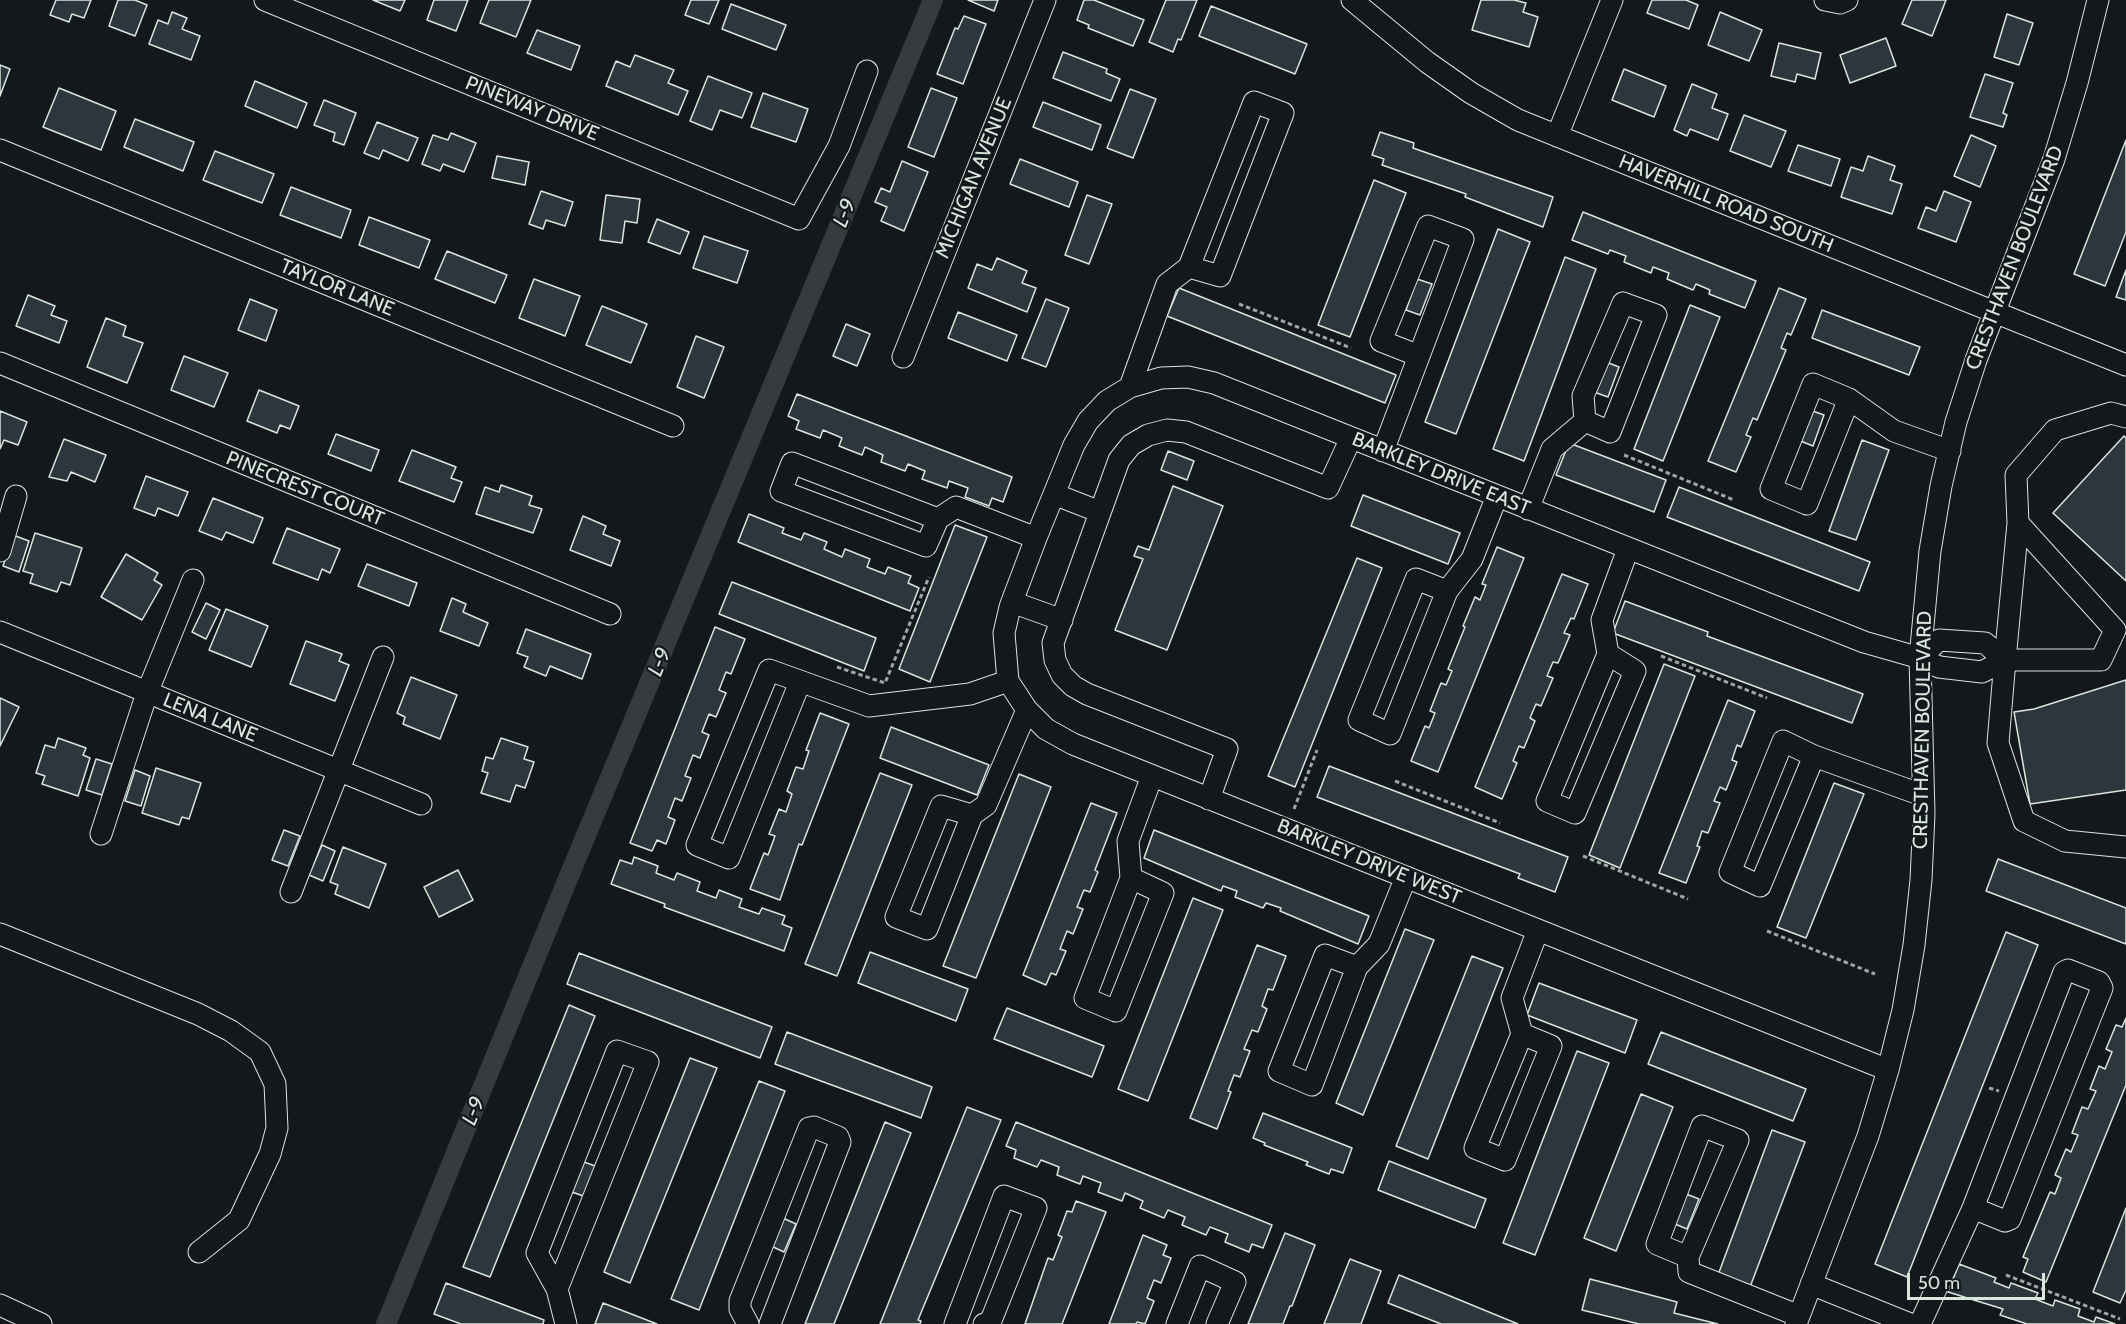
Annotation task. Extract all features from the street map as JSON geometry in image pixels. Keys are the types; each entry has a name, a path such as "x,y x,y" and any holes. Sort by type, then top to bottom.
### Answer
{"street":[{"name":"PINEWAY DRIVE","path":"265,0 799,219 839,146 867,71"},
{"name":"MICHIGAN AVENUE","path":"903,357 1045,0"},
{"name":"HAVERHILL ROAD SOUTH","path":"1352,0 1427,62 1471,93 1518,120 2126,364"},
{"path":"1557,136 1612,0"},
{"path":"1826,0 1840,3 1847,0"},
{"name":"CRESTHAVEN BOULEVARD","path":"1797,1320 1868,1136 1903,1010 1914,945 1921,880 1920,658 1930,551 1950,451 1976,360 2054,159 2077,83 2098,0"},
{"path":"1130,387 1167,284 1189,267 1254,102 1283,113 1220,276 1189,267"},
{"name":"TAYLOR LANE","path":"0,150 673,426"},
{"path":"1383,451 1419,356 1463,239 1428,226 1381,341 1419,356"},
{"path":"1623,303 1656,315 1610,432 1585,421 1583,396 1623,303"},
{"name":"PINECREST COURT","path":"0,363 610,614"},
{"name":"BARKLEY DRIVE EAST","path":"1036,538 1074,445 1088,421 1107,401 1130,387 1161,378 1188,377 1214,383 1864,642 1920,658 1939,667 1982,672 2005,660"},
{"path":"1849,399 1807,504 1771,489 1813,384 1849,399 1894,431 1950,451"},
{"path":"2126,417 2111,413 2055,430 2016,475 2018,523 1998,743 2024,821 2064,841 2126,847"},
{"path":"1528,509 1552,449 1585,421"},
{"path":"1209,799 1227,749 1073,686 1062,675 1055,660 1053,643 1119,460 1131,445 1148,435 1167,430 1186,432 1328,488 1351,438"},
{"path":"938,519 792,463 781,491 926,546 938,519 956,507 1036,538"},
{"path":"1054,494 1100,512"},
{"path":"0,551 16,496"},
{"path":"1447,591 1416,579 1359,720 1390,734 1447,591 1472,559 1497,496"},
{"path":"1920,658 1939,640 1985,643 2005,660 2101,660 2115,630 2018,523"},
{"name":"BARKLEY DRIVE WEST","path":"1036,538 1012,602 1004,633 1008,681 1027,710 1058,736 1209,799 1888,1070"},
{"path":"1608,654 1635,670 1575,813 1547,801 1608,654 1602,620 1628,549"},
{"path":"101,834 147,693 193,580"},
{"path":"1012,602 1062,620"},
{"name":"LENA LANE","path":"0,632 421,804"},
{"path":"291,892 383,657"},
{"path":"800,682 729,858 696,845 769,670 869,706 970,694 1008,681"},
{"path":"972,815 941,806 896,917 927,929 972,815 986,805 1027,710"},
{"path":"1814,756 1760,885 1730,872 1783,741 1814,756 1922,795"},
{"path":"1131,878 1163,892 1116,1011 1085,998 1131,878 1128,841 1152,776"},
{"path":"1358,967 1325,955 1279,1071 1312,1085 1358,967 1379,944 1406,877"},
{"path":"1522,1034 1551,1046 1505,1160 1475,1148 1522,1034 1512,998 1538,930"},
{"path":"0,934 198,1014 231,1031 260,1052 275,1084 277,1128 270,1154 239,1220 199,1252"},
{"path":"1920,1324 1973,1208 2064,972 2068,970 2099,982 2102,988 2010,1219 2005,1221 1973,1208"},
{"path":"557,1289 648,1062 617,1051 537,1253 557,1289 566,1324"},
{"path":"1688,1257 1657,1244 1702,1126 1738,1140 1688,1257 1689,1272 1797,1320"},
{"path":"748,1324 740,1309 740,1301 810,1128 814,1127 838,1137 840,1142 770,1324"},
{"path":"956,1324 1004,1196 1036,1208 990,1323 984,1324"},
{"path":"1177,1324 1200,1266 1235,1282 1217,1324"},
{"path":"1811,1284 1910,1324"},
{"path":"0,1305 41,1324"}],"path":[{"path":"1239,303 1351,348"},
{"path":"1624,455 1734,500"},
{"path":"837,667 885,683 929,577"},
{"path":"1660,656 1767,698"},
{"path":"1294,809 1317,750"},
{"path":"1395,781 1500,823"},
{"path":"1582,856 1688,899"},
{"path":"1767,931 1875,974"},
{"path":"2006,1275 2120,1319"}],"building":[{"path":"56,0 91,0 84,18 72,14 69,22 50,15"},
{"path":"118,0 135,0 147,5 135,36 109,26"},
{"path":"373,0 405,0 400,11"},
{"path":"434,0 468,0 456,31 427,20"},
{"path":"489,0 531,0 516,37 480,23"},
{"path":"691,0 719,0 709,24 685,15"},
{"path":"968,0 998,0 994,11"},
{"path":"1084,0 1094,0 1144,20 1133,46 1088,28 1089,25 1077,20"},
{"path":"1166,0 1197,0 1181,40 1178,39 1173,52 1149,42"},
{"path":"1481,0 1514,0 1526,3 1523,12 1538,17 1529,47 1472,30"},
{"path":"1652,0 1686,0 1698,5 1689,29 1647,13"},
{"path":"1912,0 1946,0 1932,36 1902,24"},
{"path":"731,4 786,25 776,50 722,29"},
{"path":"1211,6 1307,44 1295,74 1199,36"},
{"path":"172,12 187,18 182,29 200,36 191,60 149,44 158,20 168,24"},
{"path":"1720,12 1762,30 1749,61 1708,45"},
{"path":"2007,14 2033,23 2019,65 1994,57"},
{"path":"964,16 986,24 963,84 937,74 955,28 958,29"},
{"path":"537,30 580,46 571,70 527,53"},
{"path":"1886,38 1896,66 1850,83 1840,55"},
{"path":"1779,43 1821,53 1815,79 1797,74 1795,82 1771,76"},
{"path":"1063,52 1107,69 1106,73 1120,79 1111,101 1053,78"},
{"path":"635,55 674,70 668,83 688,91 678,115 606,86 616,61 630,67"},
{"path":"0,65 10,69 0,96"},
{"path":"1624,69 1666,86 1654,117 1612,100"},
{"path":"1985,74 2013,83 2003,113 2007,115 2003,127 1970,117"},
{"path":"708,76 752,93 742,118 720,110 712,130 690,121"},
{"path":"255,81 307,103 297,128 245,106"},
{"path":"1692,84 1717,94 1712,108 1728,114 1718,140 1690,129 1687,136 1674,130"},
{"path":"59,88 116,111 101,150 43,127"},
{"path":"931,88 957,98 934,157 908,147"},
{"path":"1130,89 1156,99 1133,158 1107,148"},
{"path":"763,93 808,109 796,142 751,127"},
{"path":"324,100 356,113 344,145 333,141 335,133 314,125"},
{"path":"1043,102 1101,125 1092,150 1033,127"},
{"path":"1744,115 1786,131 1771,167 1730,151"},
{"path":"135,119 194,142 183,171 124,147"},
{"path":"377,122 418,138 408,161 383,150 379,159 364,153"},
{"path":"1380,132 1414,143 1413,148 1553,197 1543,227 1465,197 1466,194 1382,165 1384,159 1372,155"},
{"path":"451,133 476,143 464,172 443,164 440,171 422,164 433,135 448,140"},
{"path":"1971,135 1996,146 1980,187 1954,176"},
{"path":"2126,140 2126,232 2105,286 2074,274"},
{"path":"1798,145 1840,159 1831,186 1788,171"},
{"path":"215,151 274,174 262,203 203,180"},
{"path":"497,156 529,162 525,185 492,178"},
{"path":"1868,156 1895,166 1890,180 1902,184 1892,214 1841,197 1851,167 1863,171"},
{"path":"1020,159 1078,182 1069,207 1010,184"},
{"path":"902,161 928,172 904,231 881,221 887,207 875,202 881,188 890,192"},
{"path":"1374,180 1406,193 1350,337 1318,325"},
{"path":"291,187 351,210 341,238 280,215"},
{"path":"541,191 573,202 565,226 546,220 543,229 529,224"},
{"path":"1944,191 1971,202 1956,242 1918,228 1926,207 1936,211"},
{"path":"606,195 640,199 637,223 625,221 622,243 600,240"},
{"path":"1087,195 1112,204 1089,264 1065,255"},
{"path":"1583,212 1756,281 1745,308 1709,294 1710,290 1696,284 1693,290 1667,279 1669,273 1653,267 1651,273 1624,262 1626,256 1610,250 1608,254 1572,240"},
{"path":"369,217 430,240 419,268 359,245"},
{"path":"657,219 689,232 680,254 648,242"},
{"path":"1498,229 1530,242 1456,434 1425,422"},
{"path":"704,236 748,251 737,283 693,268"},
{"path":"447,251 507,275 495,303 435,279"},
{"path":"1565,257 1596,269 1524,461 1493,449"},
{"path":"997,258 1027,271 1022,283 1036,288 1027,312 968,288 977,264 992,270"},
{"path":"2126,270 2126,300 2116,297"},
{"path":"534,279 580,296 565,336 519,318"},
{"path":"1417,279 1432,284 1420,315 1406,310"},
{"path":"1179,288 1396,375 1385,403 1167,316"},
{"path":"1779,288 1806,299 1791,335 1787,333 1781,348 1786,350 1757,420 1753,418 1746,435 1751,437 1736,472 1708,461"},
{"path":"28,295 55,306 51,315 67,321 59,343 16,326"},
{"path":"250,299 277,310 266,341 238,330"},
{"path":"1046,299 1069,308 1046,367 1022,358"},
{"path":"1690,305 1720,317 1663,461 1634,449"},
{"path":"602,306 647,324 631,363 586,345"},
{"path":"1822,310 1920,347 1909,375 1812,338"},
{"path":"958,312 1017,335 1007,361 948,338"},
{"path":"106,318 126,326 123,336 143,343 127,383 87,367"},
{"path":"846,324 870,334 857,366 833,356"},
{"path":"696,336 724,347 704,398 677,387"},
{"path":"184,356 228,373 214,407 171,390"},
{"path":"1606,362 1619,367 1608,397 1594,392"},
{"path":"259,390 299,406 290,429 280,425 277,433 247,421"},
{"path":"797,394 1012,477 1003,502 992,498 989,506 965,497 968,488 949,481 947,488 922,479 925,471 908,464 905,471 881,462 883,455 865,447 862,455 839,446 842,438 823,430 820,438 796,429 799,421 788,416"},
{"path":"1810,410 1824,415 1813,446 1798,440"},
{"path":"0,411 27,422 18,445 4,440 0,449"},
{"path":"336,434 379,450 371,471 328,454"},
{"path":"2124,436 2126,438 2126,581 2053,513"},
{"path":"64,439 106,455 95,482 71,472 67,481 49,477"},
{"path":"1862,440 1889,450 1856,540 1829,531"},
{"path":"1569,443 1666,480 1654,512 1556,475"},
{"path":"412,450 456,467 451,478 462,482 454,502 399,481"},
{"path":"1168,451 1194,461 1187,480 1161,470"},
{"path":"146,476 188,492 178,516 158,508 155,516 134,508"},
{"path":"501,485 532,496 529,505 542,509 533,533 476,514 485,487 499,492"},
{"path":"1173,486 1223,506 1167,650 1115,630 1143,559 1134,556 1138,546 1149,550"},
{"path":"1679,487 1870,562 1859,591 1667,517"},
{"path":"1363,495 1460,533 1448,564 1351,526"},
{"path":"213,498 263,518 253,543 226,532 222,540 199,531"},
{"path":"749,514 784,528 782,533 801,540 804,533 827,542 824,549 842,557 845,549 870,559 867,567 885,574 888,567 911,576 908,583 919,588 910,611 738,542"},
{"path":"583,516 606,526 603,534 620,541 611,566 570,550"},
{"path":"955,525 987,537 930,682 899,669"},
{"path":"287,528 340,549 330,573 322,569 318,580 273,563"},
{"path":"35,533 82,548 70,585 61,582 57,592 30,583 33,574 23,571"},
{"path":"13,535 29,541 19,572 3,566"},
{"path":"1497,547 1524,558 1438,772 1411,761 1425,726 1429,728 1435,713 1430,711 1441,683 1446,685 1452,671 1448,669 1465,627 1463,626 1475,597 1480,600 1486,585 1482,584"},
{"path":"126,554 158,573 154,580 162,585 142,620 101,597"},
{"path":"1357,558 1382,568 1295,787 1268,776"},
{"path":"367,564 417,583 409,606 358,586"},
{"path":"1562,574 1588,584 1574,619 1571,618 1564,633 1570,635 1558,663 1553,662 1547,676 1553,678 1541,706 1536,704 1530,718 1535,721 1524,748 1519,746 1513,761 1517,763 1502,799 1475,787"},
{"path":"732,582 876,638 864,671 719,614"},
{"path":"452,598 466,604 463,612 488,623 479,646 440,631"},
{"path":"1625,601 1708,632 1707,636 1863,694 1852,723 1613,633"},
{"path":"206,603 220,610 206,639 192,632"},
{"path":"226,609 268,626 251,667 209,650"},
{"path":"715,627 745,639 731,674 726,672 719,690 726,693 716,717 709,714 702,732 709,735 700,758 693,755 685,776 691,778 682,801 675,798 668,817 675,820 666,844 657,840 652,851 630,843"},
{"path":"526,629 591,654 582,679 550,666 546,676 524,667 528,657 517,653"},
{"path":"306,641 342,654 339,661 349,665 335,701 290,684"},
{"path":"1664,664 1695,676 1620,868 1589,855"},
{"path":"411,677 457,695 440,739 403,724 405,717 397,713"},
{"path":"2126,680 2126,790 2030,804 2014,712 2034,709"},
{"path":"0,698 19,707 0,746"},
{"path":"1728,700 1755,711 1741,747 1737,745 1732,760 1737,762 1726,790 1720,787 1714,801 1720,803 1708,833 1702,831 1697,846 1700,847 1686,883 1659,873"},
{"path":"820,713 849,724 802,845 799,844 780,900 750,889 764,853 768,855 775,836 769,834 779,809 786,812 792,794 787,791 796,767 803,769 809,751 806,750"},
{"path":"891,727 989,765 977,795 880,758"},
{"path":"58,738 86,748 83,755 90,758 78,796 42,784 45,776 36,773 45,745 55,748"},
{"path":"501,738 528,747 524,759 534,762 525,788 516,785 510,802 481,793 488,773 482,771 486,757 493,759"},
{"path":"96,759 112,764 102,795 86,790"},
{"path":"1329,766 1568,857 1555,892 1518,878 1520,874 1317,797"},
{"path":"156,768 201,783 189,819 182,817 179,825 142,813"},
{"path":"135,770 150,776 141,806 125,801"},
{"path":"880,773 912,785 837,976 805,964"},
{"path":"1019,774 1051,787 976,978 943,966"},
{"path":"1834,783 1864,794 1806,938 1777,927"},
{"path":"1091,803 1117,813 1095,870 1098,872 1090,892 1084,890 1077,907 1083,909 1073,934 1067,931 1060,949 1066,951 1056,975 1051,973 1046,985 1023,975"},
{"path":"284,830 300,836 288,866 272,860"},
{"path":"1154,830 1369,916 1358,944 1280,911 1281,908 1266,903 1263,908 1235,897 1237,891 1223,886 1221,891 1144,858"},
{"path":"322,845 335,851 323,881 309,875"},
{"path":"343,847 386,864 369,908 335,894 338,885 330,882"},
{"path":"634,857 658,866 656,873 674,880 677,873 700,882 697,891 716,898 719,890 742,899 739,907 759,914 762,908 785,916 782,924 792,928 784,951 664,907 665,904 611,884 620,860 632,864"},
{"path":"1998,859 2126,908 2126,944 1986,891"},
{"path":"458,870 473,900 439,917 424,887"},
{"path":"1193,898 1223,910 1148,1101 1118,1089"},
{"path":"1405,929 1434,940 1363,1115 1336,1103"},
{"path":"2006,932 2038,945 1907,1277 1875,1264"},
{"path":"1257,945 1286,956 1273,990 1268,989 1262,1006 1267,1009 1258,1032 1252,1030 1244,1049 1250,1051 1240,1077 1234,1075 1228,1091 1231,1092 1217,1129 1190,1118"},
{"path":"870,952 968,989 956,1021 858,983"},
{"path":"579,953 772,1027 760,1058 567,984"},
{"path":"1472,956 1503,968 1428,1159 1396,1146"},
{"path":"1539,983 1637,1020 1625,1053 1527,1015"},
{"path":"569,1005 595,1016 490,1277 463,1267"},
{"path":"1007,1008 1104,1046 1092,1077 994,1039"},
{"path":"2126,1018 2126,1085 2046,1282 2023,1272 2028,1259 2023,1257 2050,1192 2055,1194 2061,1178 2055,1175 2066,1149 2071,1152 2078,1135 2072,1133 2082,1107 2088,1109 2096,1091 2090,1089 2099,1066 2105,1069 2112,1052 2106,1049 2116,1025 2122,1027"},
{"path":"787,1032 932,1087 921,1118 775,1064"},
{"path":"1661,1032 1806,1089 1793,1121 1648,1064"},
{"path":"1577,1051 1609,1063 1535,1255 1503,1243"},
{"path":"690,1058 717,1068 630,1283 604,1272"},
{"path":"759,1081 785,1091 699,1310 671,1299"},
{"path":"1641,1094 1673,1107 1616,1251 1584,1238"},
{"path":"967,1107 1001,1120 918,1320 921,1321 920,1324 880,1324"},
{"path":"1263,1113 1352,1148 1343,1173 1331,1169 1329,1174 1306,1165 1308,1162 1264,1145 1265,1143 1253,1138"},
{"path":"885,1122 911,1133 834,1324 805,1324"},
{"path":"1016,1122 1272,1225 1263,1248 1252,1244 1249,1252 1225,1242 1228,1234 1210,1227 1206,1235 1182,1225 1185,1217 1168,1210 1164,1218 1140,1208 1143,1201 1125,1193 1122,1201 1098,1192 1101,1183 1083,1176 1080,1184 1057,1175 1059,1167 1041,1160 1037,1167 1014,1158 1016,1150 1006,1146"},
{"path":"1772,1130 1805,1142 1750,1287 1718,1275"},
{"path":"1389,1161 1486,1199 1475,1228 1378,1190"},
{"path":"584,1162 598,1167 586,1197 572,1192"},
{"path":"1686,1194 1699,1199 1687,1229 1675,1224"},
{"path":"1076,1201 1106,1212 1062,1324 1025,1324 1048,1258 1053,1260 1062,1237 1058,1235 1067,1211 1072,1212"},
{"path":"2126,1208 2126,1290 2120,1303 2093,1292"},
{"path":"783,1218 796,1224 784,1252 771,1246"},
{"path":"1285,1233 1315,1245 1292,1306 1283,1324 1248,1324"},
{"path":"1143,1235 1167,1245 1163,1255 1171,1258 1161,1283 1154,1280 1147,1298 1154,1301 1145,1324 1137,1322 1136,1324 1109,1324"},
{"path":"1350,1259 1381,1271 1361,1324 1324,1324"},
{"path":"1959,1264 1996,1278 1994,1282 2009,1288 2011,1283 2038,1293 2035,1299 2053,1306 2055,1300 2080,1309 2078,1316 2094,1322 2096,1317 2115,1324 2027,1324 2000,1315 2003,1309 1948,1292"},
{"path":"1399,1275 1518,1324 1441,1324 1388,1303"},
{"path":"1590,1279 1677,1302 1674,1313 1718,1324 1639,1324 1582,1310"},
{"path":"446,1283 544,1320 543,1324 461,1324 434,1314"},
{"path":"603,1303 657,1324 595,1324"}],"waterway":[{"name":"L-9","path":"386,1324 567,881 933,0"}]}
